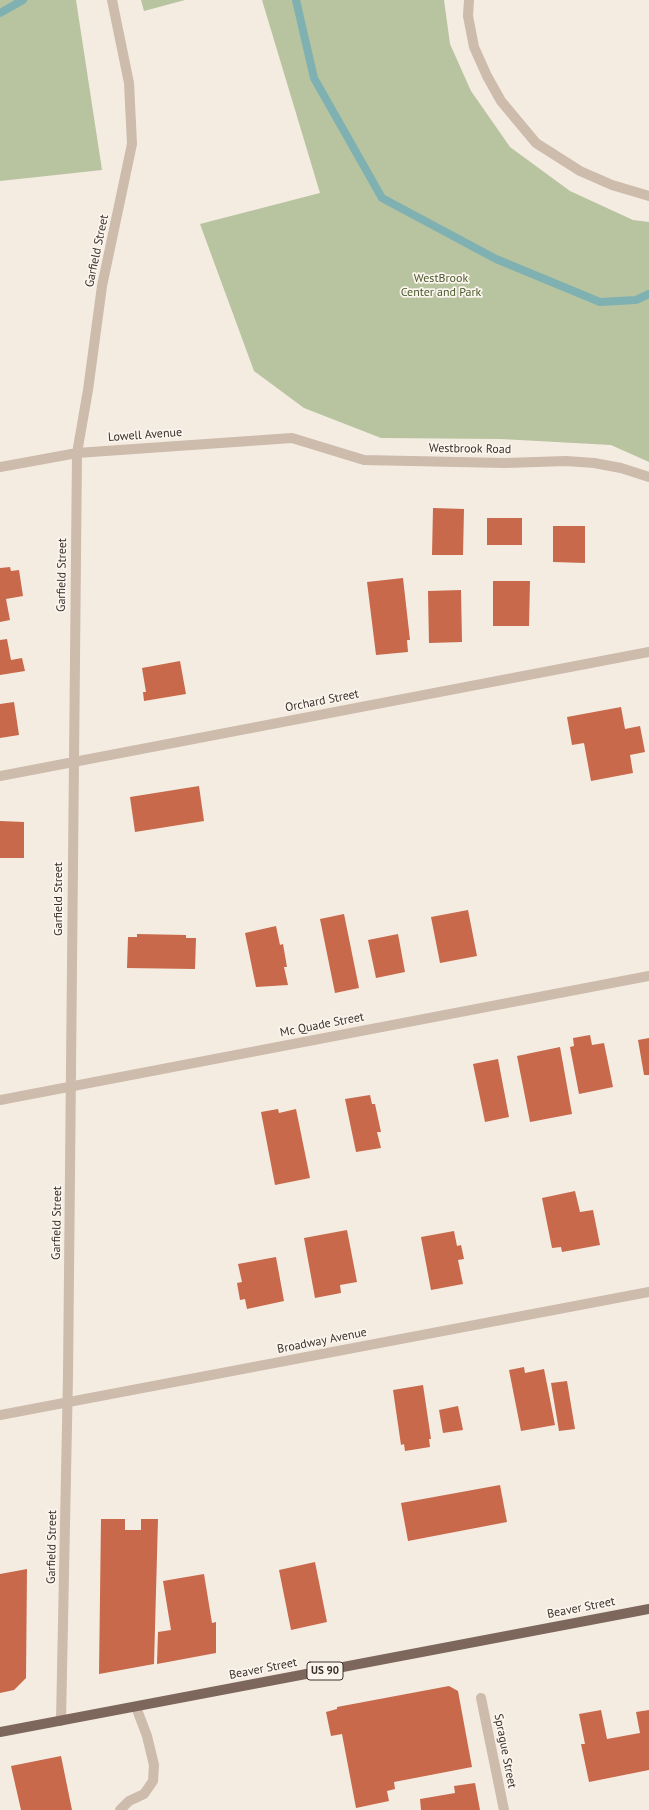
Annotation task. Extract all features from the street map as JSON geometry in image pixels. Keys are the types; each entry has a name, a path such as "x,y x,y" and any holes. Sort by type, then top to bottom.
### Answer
{"main road":[{"name":"Beaver Street","path":"0,1732 649,1609"}],"street":[{"name":"Garfield Street","path":"61,1721 71,1086 77,453 88,390 102,286 132,144 129,82 112,0"},
{"path":"469,0 468,16 474,47 487,76 501,101 536,144 580,172 612,185 649,196"},
{"name":"Lowell Avenue","path":"0,467 77,453 292,438"},
{"name":"Westbrook Road","path":"292,438 364,460 505,463 566,461 594,463 621,468 649,476"},
{"name":"Orchard Street","path":"0,776 649,652"},
{"name":"Mc Quade Street","path":"0,1100 649,976"},
{"name":"Broadway Avenue","path":"0,1415 649,1292"},
{"name":"Sprague Street","path":"481,1698 504,1810"},
{"path":"120,1810 129,1801 144,1794 153,1781 154,1765 147,1736 136,1707"}],"green space":[{"path":"0,0 76,0 102,170 0,181"},
{"path":"141,0 185,0 144,11"},
{"name":"WestBrook Center and Park","path":"262,0 444,0 450,44 471,91 510,147 570,191 633,220 649,222 649,462 611,445 501,439 381,438 304,408 254,371 200,224 320,193"}],"building":[{"path":"433,508 464,509 463,555 432,555"},
{"path":"487,518 522,518 522,545 487,545"},
{"path":"553,526 585,526 585,563 553,562"},
{"path":"10,567 11,571 19,570 23,596 6,599 10,620 0,622 0,568"},
{"path":"403,578 410,640 407,640 408,652 376,655 367,582"},
{"path":"493,581 530,581 529,626 493,626"},
{"path":"461,590 462,642 429,643 428,591"},
{"path":"7,639 11,660 22,658 25,671 0,675 0,640"},
{"path":"180,661 186,694 144,701 143,692 146,692 142,668"},
{"path":"14,702 19,735 0,738 0,704"},
{"path":"621,707 625,729 640,726 645,752 630,755 633,773 591,781 584,743 572,745 567,717"},
{"path":"199,786 204,821 135,832 130,797"},
{"path":"0,821 24,822 24,858 0,858"},
{"path":"468,910 477,956 440,963 431,917"},
{"path":"344,914 359,988 335,993 320,919"},
{"path":"276,926 280,945 283,944 287,967 284,967 288,985 256,987 245,933"},
{"path":"137,934 186,935 186,938 196,938 195,969 127,968 128,937 137,937"},
{"path":"398,934 405,972 376,978 368,940"},
{"path":"590,1035 592,1045 604,1043 613,1087 579,1094 570,1047 574,1046 573,1038"},
{"path":"649,1038 649,1075 644,1075 638,1040"},
{"path":"560,1047 572,1114 530,1122 517,1056"},
{"path":"498,1059 509,1117 485,1122 473,1064"},
{"path":"370,1095 372,1104 375,1104 381,1132 377,1132 381,1148 356,1152 345,1099"},
{"path":"278,1109 279,1113 296,1109 310,1178 275,1185 261,1112"},
{"path":"575,1191 580,1212 593,1210 600,1245 562,1252 561,1247 552,1248 542,1198"},
{"path":"347,1230 357,1282 340,1285 341,1293 315,1298 304,1238"},
{"path":"454,1231 457,1246 461,1245 464,1259 458,1260 463,1284 431,1290 421,1237"},
{"path":"276,1257 284,1301 247,1309 245,1299 240,1300 237,1283 242,1282 238,1264"},
{"path":"524,1367 525,1373 544,1369 555,1425 521,1431 509,1370"},
{"path":"567,1381 575,1429 559,1431 551,1383"},
{"path":"423,1385 431,1439 429,1439 430,1447 405,1451 404,1444 401,1445 393,1390"},
{"path":"458,1406 463,1430 443,1433 439,1410"},
{"path":"500,1485 507,1522 408,1541 401,1503"},
{"path":"101,1519 125,1519 125,1530 141,1530 141,1519 158,1519 154,1664 99,1674"},
{"path":"315,1562 327,1622 291,1630 279,1570"},
{"path":"27,1569 26,1678 14,1690 0,1693 0,1574"},
{"path":"204,1574 212,1623 216,1622 216,1653 157,1664 158,1632 171,1630 163,1581"},
{"path":"449,1686 458,1691 472,1767 394,1782 395,1789 387,1791 389,1801 356,1808 342,1734 331,1736 326,1712 337,1709 337,1707"},
{"path":"601,1710 607,1739 640,1733 636,1712 649,1710 649,1770 589,1782 581,1744 585,1744 579,1714"},
{"path":"61,1756 72,1810 21,1810 11,1766"},
{"path":"475,1783 480,1810 421,1810 420,1799 455,1793 454,1786"}],"waterway":[{"path":"0,13 23,0"},
{"path":"296,0 314,78 382,198 496,259 600,302 636,300 649,294"}]}
